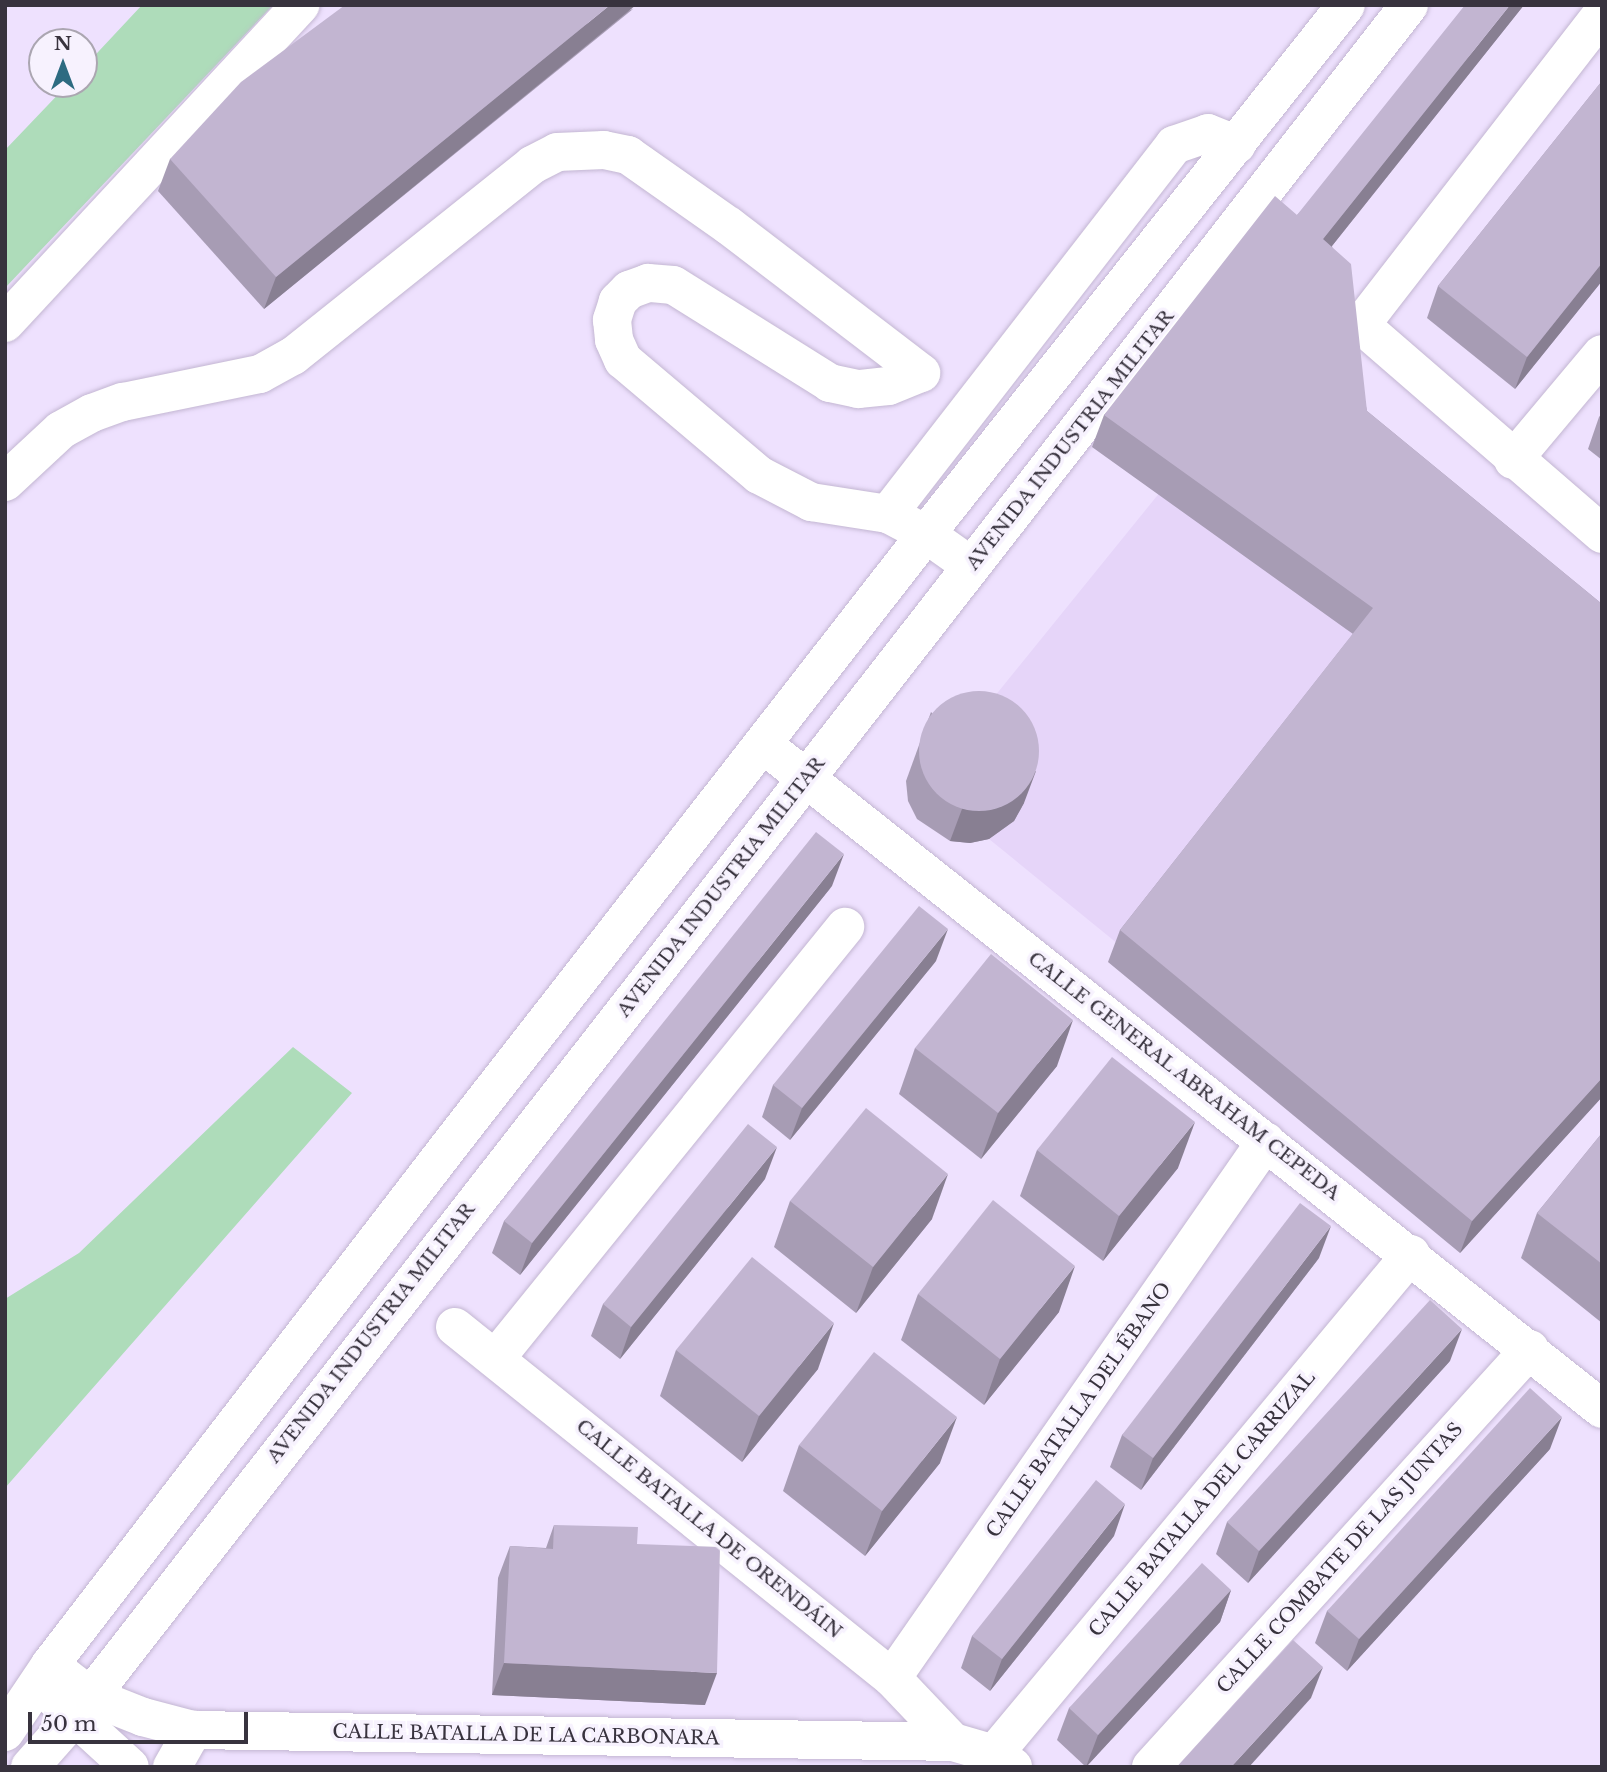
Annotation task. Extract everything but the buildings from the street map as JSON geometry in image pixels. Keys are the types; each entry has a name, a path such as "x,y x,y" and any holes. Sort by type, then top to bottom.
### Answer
{"street":[{"path":"5,323 301,5"},
{"path":"5,1732 44,1674 926,534 1346,5"},
{"name":"AVENIDA INDUSTRIA MILITAR","path":"30,1767 83,1705 1409,5"},
{"path":"1602,14 1361,325 1513,460 1602,534"},
{"path":"888,514 1174,145 1208,133 1237,145"},
{"path":"5,482 61,430 92,413 123,402 221,385 271,368 293,356 532,165 557,152 604,150 628,156 669,182 921,373 888,386 858,389 830,383 673,285 648,283 629,290 618,301 612,320 614,340 623,360 760,475 811,502 888,514 926,534 971,566"},
{"path":"1513,460 1602,354"},
{"name":"CALLE GENERAL ABRAHAM CEPEDA","path":"764,745 1411,1254 1602,1409"},
{"path":"496,1358 845,927"},
{"name":"CALLE BATALLA DEL ÉBANO","path":"892,1678 1266,1141"},
{"name":"CALLE BATALLA DEL CARRIZAL","path":"1003,1761 1411,1254"},
{"name":"CALLE BATALLA DE ORENDÁIN","path":"455,1327 892,1678 953,1742"},
{"name":"CALLE COMBATE DE LAS JUNTAS","path":"1151,1767 1530,1349"},
{"path":"44,1674 83,1705 130,1767"},
{"name":"CALLE BATALLA DE LA CARBONARA","path":"83,1705 193,1730 953,1742 1003,1761"},
{"path":"172,1767 193,1730"}],"shaded area":[{"path":"1165,486 1361,640 1108,962 1118,944 989,839 1014,821 973,723"}],"green space":[{"path":"142,5 273,5 5,288 5,150 55,98 98,98 98,52"},
{"path":"293,1047 352,1093 5,1488 5,1299 79,1253"}]}
